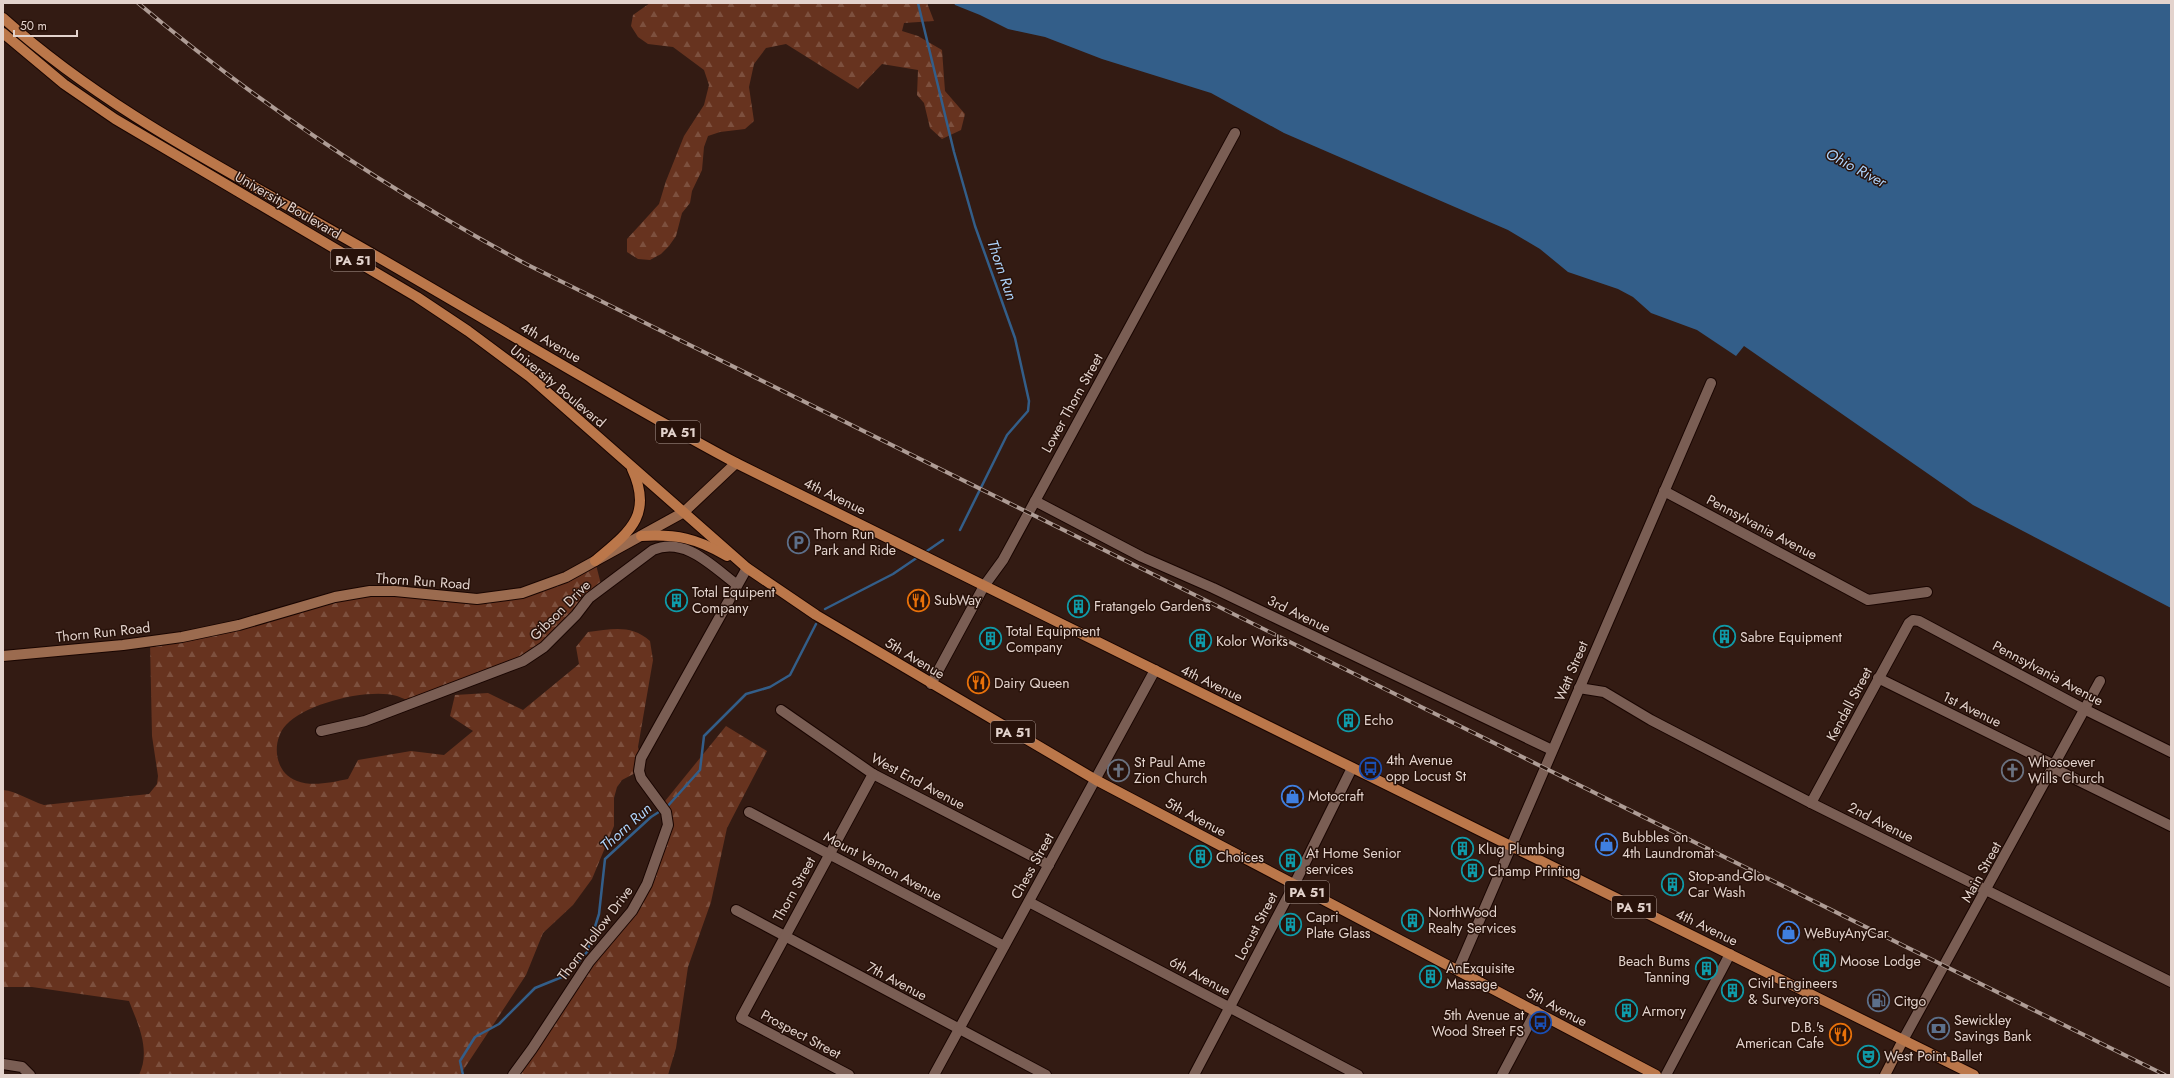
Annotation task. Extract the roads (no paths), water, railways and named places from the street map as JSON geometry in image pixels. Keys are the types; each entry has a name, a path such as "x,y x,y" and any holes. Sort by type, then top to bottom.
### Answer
{"main road":[{"name":"University Boulevard","path":"3,18 68,72 144,124 446,297"},
{"name":"University Boulevard","path":"3,33 64,84 115,119 451,319 530,377 684,512"},
{"name":"4th Avenue","path":"446,297 661,422 736,463 1974,1075"},
{"path":"451,319 458,304"},
{"path":"595,561 630,530 639,515 640,493 630,466"},
{"name":"5th Avenue","path":"684,512 747,568 816,615 1096,780 1656,1075"},
{"path":"642,536 675,535 692,538 747,568"}],"street":[{"name":"Lower Thorn Street","path":"931,684 984,586 1003,560 1235,133"},
{"name":"Watt Street","path":"1458,970 1711,383"},
{"name":"Thorn Run Road","path":"3,656 123,646 182,637 239,625 335,597 370,591 396,590 476,599 506,596 551,584 684,512 736,463"},
{"name":"Pennsylvania Avenue","path":"1664,490 1868,600 1927,592"},
{"name":"3rd Avenue","path":"1035,501 1142,557 1213,588 1433,695 1552,750"},
{"name":"Gibson Drive","path":"321,731 365,721 523,661 544,647 576,615 589,598 661,547 680,547 697,555 736,584"},
{"name":"Thorn Hollow Drive","path":"513,1075 532,1049 589,962 621,926 640,899 667,833 668,825 664,809 641,778 639,764 736,584 747,568"},
{"name":"Pennsylvania Avenue","path":"1913,620 1919,621 2084,709 2171,752"},
{"name":"Kendall Street","path":"1811,803 1878,678 1909,623 1913,620"},
{"name":"Chess Street","path":"934,1075 958,1028 1029,902 1155,670"},
{"name":"1st Avenue","path":"1878,678 2171,826"},
{"name":"Main Street","path":"1884,1075 2100,680"},
{"name":"2nd Avenue","path":"1580,688 1604,692 1651,720 1811,803 2171,982"},
{"name":"West End Avenue","path":"781,710 873,774 1049,865"},
{"name":"Locust Street","path":"1194,1075 1294,885 1352,768"},
{"name":"Thorn Street","path":"741,1018 873,774"},
{"name":"Mount Vernon Avenue","path":"749,812 1004,946"},
{"name":"6th Avenue","path":"1029,902 1358,1075"},
{"name":"7th Avenue","path":"736,910 784,937 1046,1075"},
{"path":"1666,1075 1730,954"},
{"path":"1502,1075 1536,1011"},
{"name":"Prospect Street","path":"741,1018 849,1075"},
{"path":"3,1064 16,1065 28,1072"}],"water":[{"name":"Ohio River","path":"954,3 2171,3 2171,608 1973,505 1744,346 1736,356 1697,330 1651,313 1633,297 1618,289 1568,272 1540,249 1508,230 1284,133 1211,93 1102,59 1045,37 1008,29 980,15 955,5"}],"waterway":[{"name":"Thorn Run","path":"918,3 954,152 975,226 1015,338 1029,401 1028,411 1007,435 960,530"},
{"name":"Thorn Run","path":"924,553 943,540"},
{"name":"Thorn Run","path":"825,609 893,574 918,557"},
{"name":"Thorn Run","path":"666,808 700,770 704,736 746,694 770,687 790,675 816,624"},
{"name":"Thorn Run","path":"463,1075 460,1061 475,1037 499,1024 535,988 567,975 587,952 599,914 605,859 651,817 662,810"}],"railway":[{"path":"138,3 230,76 325,144 424,206 526,264 2165,1075"}],"place":[{"name":"Thorn Run Park and Ride","path":"799,542"},
{"name":"Total Equipent Company","path":"677,600"},
{"name":"SubWay","path":"919,600"},
{"name":"Fratangelo Gardens","path":"1078,606"},
{"name":"Sabre Equipment","path":"1724,637"},
{"name":"Total Equipment Company","path":"991,639"},
{"name":"Kolor Works","path":"1200,641"},
{"name":"Dairy Queen","path":"979,683"},
{"name":"Echo","path":"1348,720"},
{"name":"4th Avenue opp Locust St","path":"1371,768"},
{"name":"St Paul Ame Zion Church","path":"1119,770"},
{"name":"Whosoever Wills Church","path":"2012,770"},
{"name":"Motocraft","path":"1292,796"},
{"name":"Bubbles on 4th Laundromat","path":"1607,845"},
{"name":"Klug Plumbing","path":"1463,849"},
{"name":"Choices","path":"1201,857"},
{"name":"At Home Senior services","path":"1291,861"},
{"name":"Champ Printing","path":"1473,871"},
{"name":"Stop-and-Glo Car Wash","path":"1673,884"},
{"name":"NorthWood Realty Services","path":"1412,920"},
{"name":"Capri Plate Glass","path":"1290,925"},
{"name":"WeBuyAnyCar","path":"1789,933"},
{"name":"Moose Lodge","path":"1824,961"},
{"name":"Beach Bums Tanning","path":"1706,969"},
{"name":"AnExquisite Massage","path":"1431,976"},
{"name":"Civil Engineers & Surveyors","path":"1733,991"},
{"name":"Citgo","path":"1878,1001"},
{"name":"Armory","path":"1626,1011"},
{"name":"5th Avenue at Wood Street FS","path":"1540,1023"},
{"name":"Sewickley Savings Bank","path":"1938,1028"},
{"name":"D.B.'s American Cafe","path":"1840,1035"},
{"name":"West Point Ballet","path":"1869,1056"}]}
